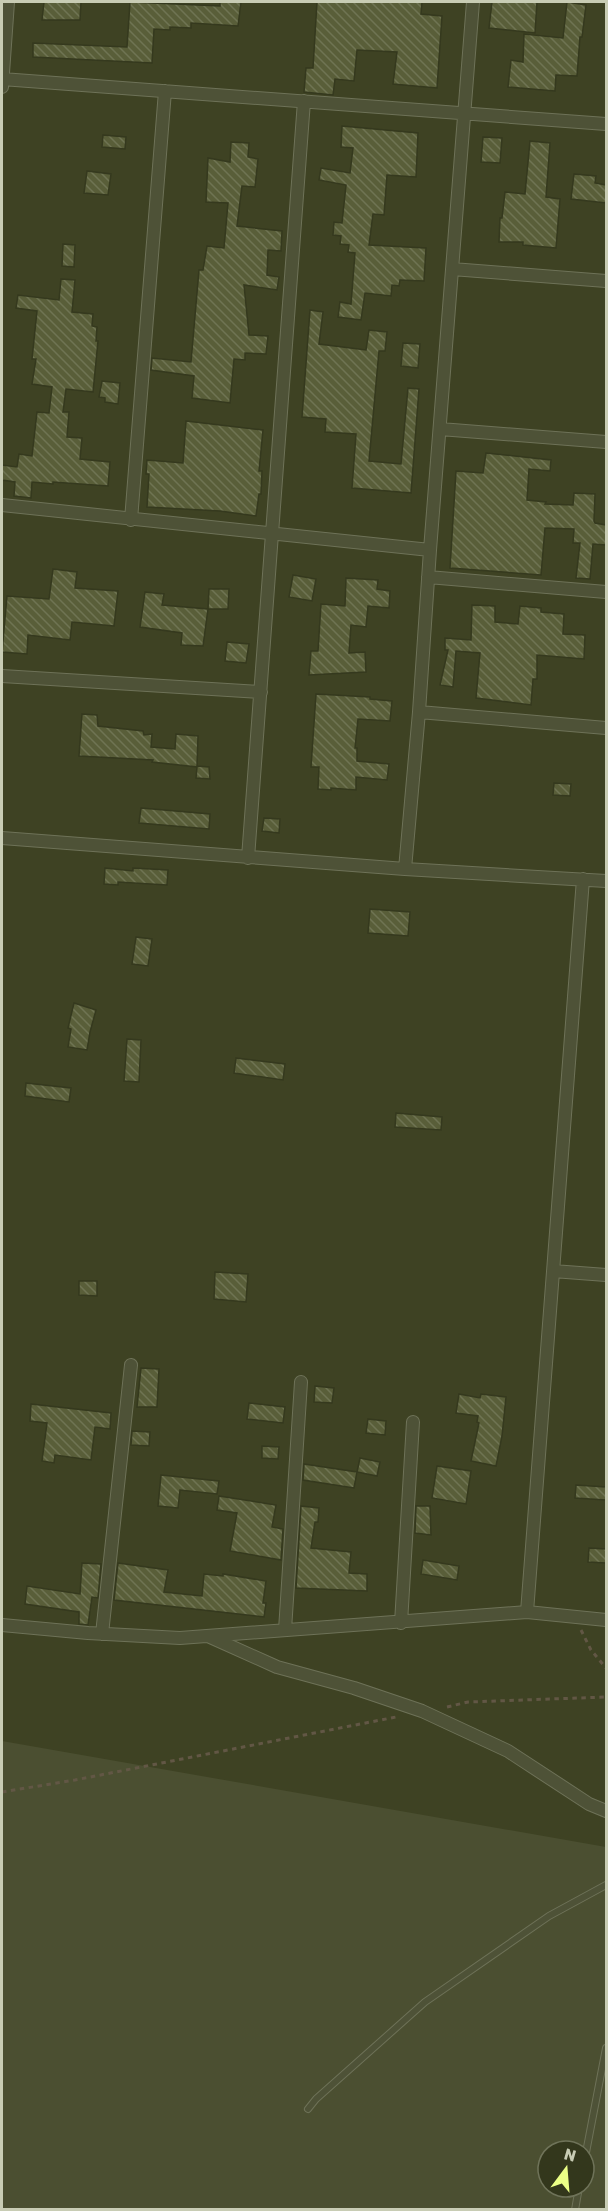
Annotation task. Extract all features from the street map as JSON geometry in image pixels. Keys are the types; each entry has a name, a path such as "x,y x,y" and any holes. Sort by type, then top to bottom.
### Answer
{"street":[{"path":"2,87 8,2"},
{"path":"405,869 473,2"},
{"path":"2,79 606,124"},
{"path":"131,520 165,91"},
{"path":"248,858 304,101"},
{"path":"452,269 606,281"},
{"path":"440,429 606,442"},
{"path":"2,505 430,550"},
{"path":"428,577 606,592"},
{"path":"2,676 261,692"},
{"path":"419,712 606,728"},
{"path":"2,837 248,858 606,881"},
{"path":"527,1612 583,879"},
{"path":"553,1271 606,1275"},
{"path":"102,1634 131,1365"},
{"path":"285,1630 301,1383"},
{"path":"401,1623 413,1422"},
{"path":"2,1625 180,1638 527,1612 606,1620"},
{"path":"207,1636 277,1667 354,1688 422,1712 508,1751 590,1804 606,1811"}],"lane":[{"path":"308,2109 316,2099 425,2002 549,1916 606,1885"},
{"path":"589,2139 606,2048"}],"path":[{"path":"578,1618 581,1631 591,1650 606,1668"},
{"path":"445,1707 468,1702 606,1695"},
{"path":"2,1792 75,1780 399,1716"}],"shaded area":[{"path":"2,1741 606,1847 606,2209 2,2209"}],"building":[{"path":"44,2 81,2 80,20 42,20"},
{"path":"130,2 220,6 220,2 241,2 238,26 191,23 191,28 154,29 152,63 33,57 33,43 127,47"},
{"path":"317,2 422,2 421,14 442,16 437,88 393,84 397,52 357,50 354,81 335,79 333,95 304,92 306,68 313,68"},
{"path":"492,2 537,2 535,33 489,28"},
{"path":"567,2 586,5 582,37 580,37 577,76 556,75 555,91 508,87 511,60 523,62 524,34 563,38"},
{"path":"342,126 418,133 416,177 387,175 384,215 373,214 369,245 426,248 424,281 400,280 399,286 392,285 391,296 365,293 361,320 338,317 340,302 351,304 355,253 348,252 349,245 340,244 341,236 333,235 334,222 342,223 346,185 319,180 321,168 350,173 353,148 341,147"},
{"path":"103,135 126,137 125,149 102,147"},
{"path":"483,137 502,138 500,163 481,162"},
{"path":"530,141 550,143 546,197 560,199 556,248 523,245 523,242 499,242 500,218 502,218 505,192 525,194"},
{"path":"231,142 249,143 248,157 258,159 255,187 242,186 237,226 282,231 281,251 268,250 267,275 279,277 277,290 244,285 249,335 268,336 266,354 245,353 245,360 234,359 230,403 192,398 194,376 151,370 152,358 191,362 199,270 203,270 207,246 224,248 228,203 206,202 208,158 230,162"},
{"path":"87,171 111,174 108,195 84,193"},
{"path":"574,174 596,176 595,183 606,185 606,203 571,199"},
{"path":"63,244 75,245 74,267 62,266"},
{"path":"61,279 75,280 72,312 93,314 92,326 97,327 96,341 98,341 93,392 66,389 63,412 69,412 67,437 82,438 80,459 110,462 108,486 32,482 31,498 14,496 15,482 2,480 2,465 17,467 19,454 32,456 37,412 49,413 52,387 32,384 36,359 32,359 37,311 16,308 18,295 59,300"},
{"path":"310,310 323,312 319,344 366,350 369,330 387,332 385,351 379,351 369,461 401,464 408,388 419,389 411,493 352,488 356,434 325,432 326,419 302,417"},
{"path":"403,343 420,344 418,368 401,366"},
{"path":"102,381 120,383 118,404 105,402 105,398 99,397"},
{"path":"186,421 263,430 259,471 262,471 261,494 259,494 256,516 220,511 147,507 149,474 146,474 147,460 183,463"},
{"path":"486,453 551,460 550,471 529,469 527,500 546,502 545,504 573,505 574,493 595,494 594,521 606,525 606,545 593,544 590,579 576,578 580,543 573,543 574,529 545,528 541,575 450,568 456,471 483,473"},
{"path":"53,569 77,572 75,588 118,591 114,626 72,622 70,640 28,635 27,654 2,652 7,596 49,599"},
{"path":"293,575 316,579 312,601 289,597"},
{"path":"346,578 378,580 377,589 390,591 389,608 368,606 366,627 351,625 349,653 365,652 366,672 309,675 311,651 318,651 321,604 345,606"},
{"path":"209,589 229,589 228,609 208,609"},
{"path":"145,592 164,594 162,605 208,609 203,646 181,645 182,633 140,627"},
{"path":"472,605 495,606 495,622 518,624 520,606 541,608 541,612 564,614 563,634 585,635 584,659 537,655 537,679 533,679 531,705 476,698 480,653 456,651 453,687 440,685 448,650 445,650 445,638 471,640"},
{"path":"227,642 249,644 246,663 225,661"},
{"path":"316,694 370,697 370,699 392,701 390,721 358,719 355,748 357,748 357,761 389,764 387,780 356,777 356,790 318,789 319,767 311,767"},
{"path":"82,714 97,715 98,726 143,731 144,735 152,734 151,747 175,749 176,734 198,736 197,766 209,767 210,779 196,778 197,767 152,762 153,760 79,756"},
{"path":"554,783 571,784 570,796 553,795"},
{"path":"141,808 210,814 209,829 139,823"},
{"path":"264,818 280,819 279,833 262,831"},
{"path":"105,868 133,871 133,868 168,870 167,885 118,882 118,885 104,884"},
{"path":"370,909 410,912 408,936 368,933"},
{"path":"136,937 152,939 148,966 132,964"},
{"path":"74,1003 96,1010 87,1050 68,1047 71,1029 68,1028"},
{"path":"127,1039 141,1040 139,1082 124,1081"},
{"path":"236,1058 285,1064 283,1080 234,1073"},
{"path":"26,1083 71,1088 69,1102 25,1096"},
{"path":"396,1113 442,1117 441,1130 395,1127"},
{"path":"215,1272 248,1274 246,1302 214,1299"},
{"path":"79,1281 97,1281 97,1296 79,1295"},
{"path":"141,1368 159,1369 157,1407 137,1407"},
{"path":"315,1386 334,1388 332,1403 314,1402"},
{"path":"459,1394 480,1398 481,1394 506,1397 496,1466 471,1461 479,1423 477,1422 478,1416 456,1413"},
{"path":"249,1403 285,1407 283,1423 247,1419"},
{"path":"31,1404 111,1413 110,1429 95,1427 91,1460 55,1455 54,1463 42,1461 47,1423 30,1421"},
{"path":"368,1419 386,1421 385,1435 366,1433"},
{"path":"132,1431 150,1432 149,1446 131,1445"},
{"path":"262,1446 279,1447 278,1459 262,1458"},
{"path":"360,1458 380,1462 377,1476 357,1472"},
{"path":"304,1464 357,1472 354,1488 303,1480"},
{"path":"437,1466 471,1471 466,1504 432,1498"},
{"path":"161,1475 219,1481 217,1494 180,1490 178,1508 158,1506"},
{"path":"576,1485 606,1487 606,1500 575,1498"},
{"path":"219,1496 276,1505 272,1527 283,1529 281,1560 230,1551 237,1513 217,1510"},
{"path":"301,1506 319,1508 311,1548 351,1552 349,1573 367,1574 367,1591 296,1588"},
{"path":"416,1506 430,1506 431,1535 415,1533"},
{"path":"589,1548 606,1549 606,1563 588,1562"},
{"path":"423,1560 459,1566 457,1580 421,1574"},
{"path":"82,1563 101,1564 98,1598 92,1597 88,1625 79,1624 79,1612 25,1604 27,1586 80,1594"},
{"path":"118,1563 168,1570 164,1592 202,1596 204,1574 223,1576 223,1574 266,1581 264,1617 114,1600"}]}
